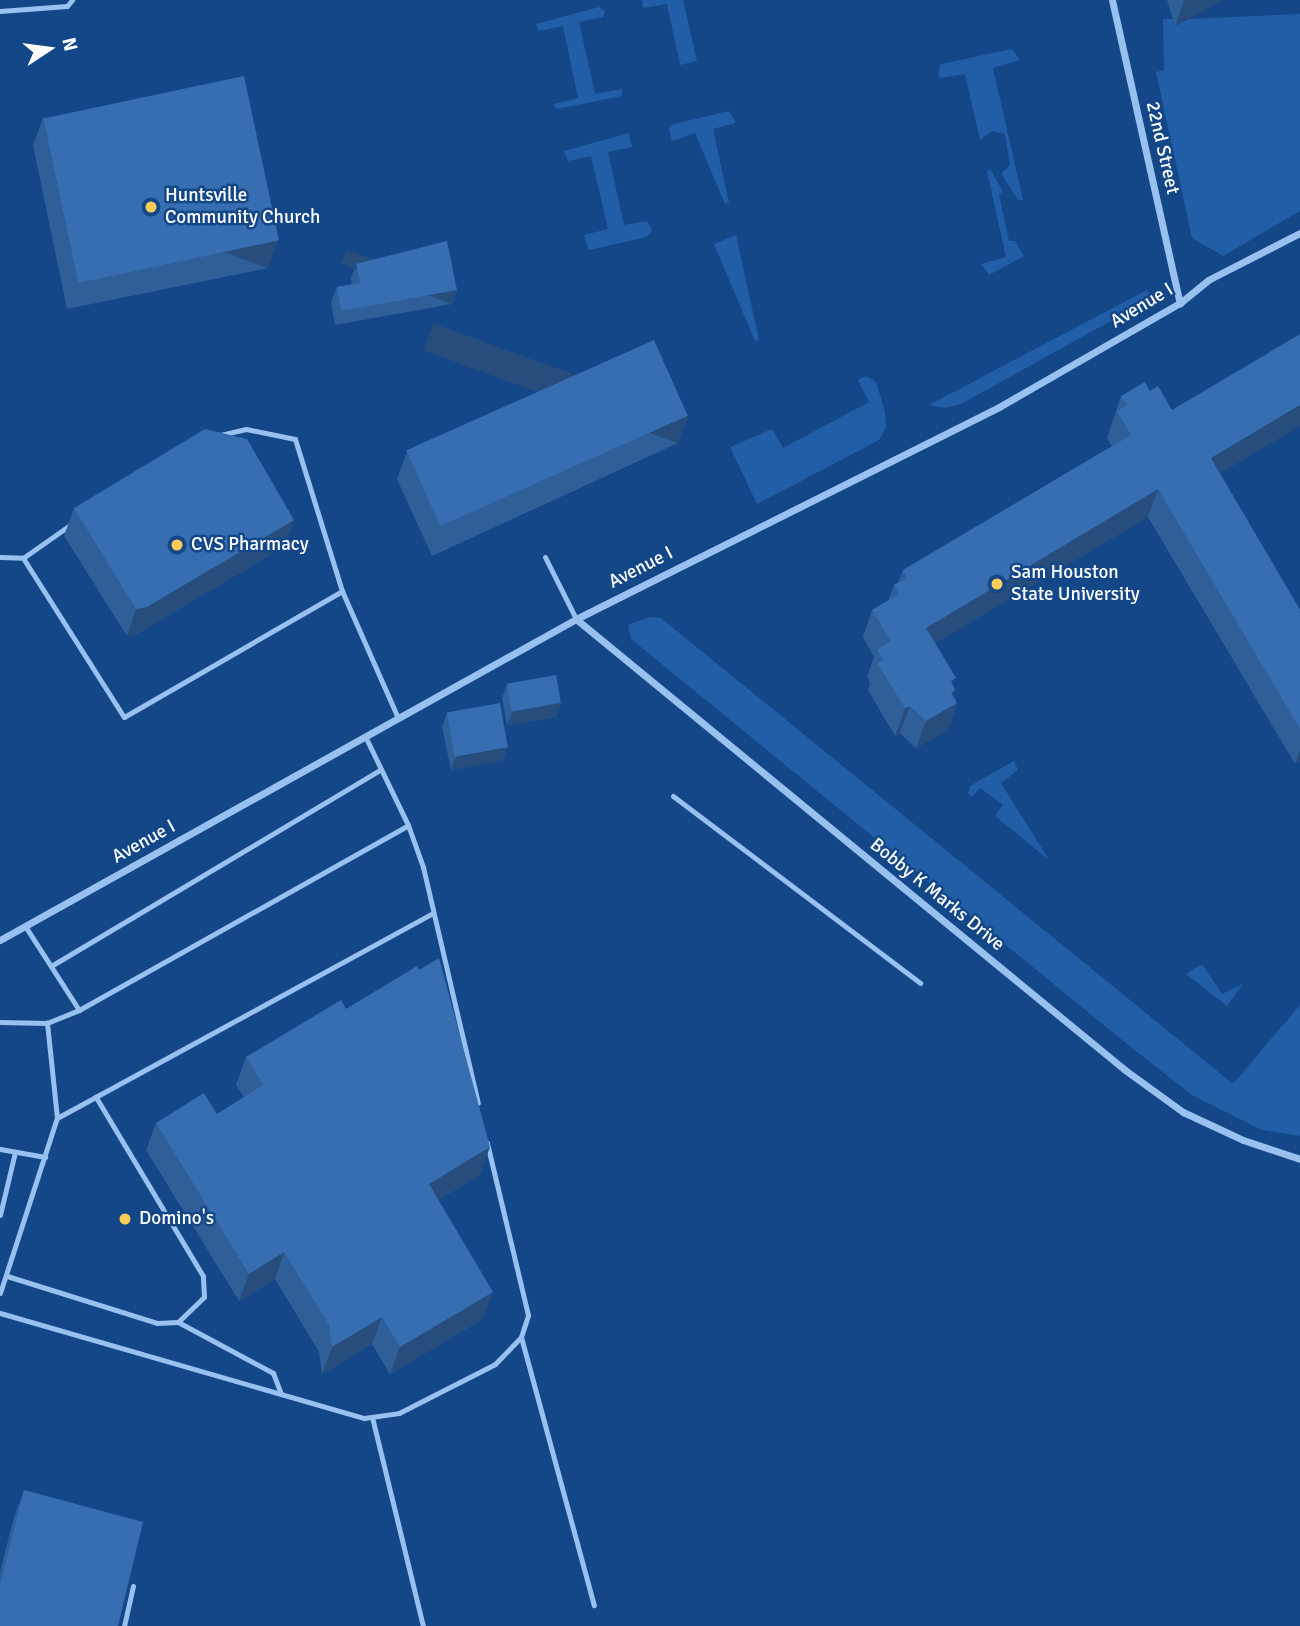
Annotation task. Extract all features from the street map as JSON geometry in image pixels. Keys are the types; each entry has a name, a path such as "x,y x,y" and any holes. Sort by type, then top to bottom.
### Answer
{"street":[{"name":"22nd Street","path":"1112,0 1180,303"},
{"name":"Avenue I","path":"0,940 576,619 999,407 1180,303 1208,280 1300,233"},
{"name":"Bobby K Marks Drive","path":"576,619 1125,1070 1183,1112 1243,1140 1300,1159"}],"lane":[{"path":"0,11 67,6 72,0"},
{"path":"212,437 246,429 295,439 342,591 398,718"},
{"path":"0,557 23,558 78,519"},
{"path":"545,557 576,619"},
{"path":"23,558 124,717 342,591"},
{"path":"365,736 408,825 433,913 480,1114"},
{"path":"51,966 381,769"},
{"path":"673,796 920,983"},
{"path":"0,1022 47,1023 79,1010 408,825"},
{"path":"57,1118 433,913"},
{"path":"25,926 79,1010"},
{"path":"0,1293 57,1118 47,1023"},
{"path":"96,1097 203,1276 204,1297 178,1322"},
{"path":"0,1313 281,1394 372,1417 399,1413 495,1364 521,1337 528,1315 484,1128"},
{"path":"0,1149 45,1157"},
{"path":"0,1214 15,1152"},
{"path":"7,1276 157,1323 178,1322 273,1373 281,1394"},
{"path":"521,1337 594,1605"},
{"path":"372,1417 423,1626"},
{"path":"124,1626 133,1586"}],"shaded area":[{"path":"642,0 683,0 697,61 680,65 667,4 643,8"},
{"path":"599,7 605,11 603,17 579,22 595,94 622,89 622,96 556,109 554,104 578,98 563,26 539,31 536,24"},
{"path":"1300,14 1300,211 1223,256 1192,238 1156,72 1164,70 1163,19 1173,19 1175,26 1189,19"},
{"path":"1012,49 1020,60 993,68 1023,200 1018,200 1001,174 1010,165 1005,134 992,131 980,140 965,74 940,78 938,73 941,64"},
{"path":"729,111 736,123 713,129 729,203 725,204 695,133 672,141 669,129 673,124"},
{"path":"629,133 632,147 608,152 624,225 647,221 652,230 647,237 589,250 584,235 608,229 591,156 568,161 564,151"},
{"path":"991,170 1003,192 999,194 1009,241 1015,241 1024,256 989,275 981,264 1006,257 987,171"},
{"path":"736,235 759,340 755,341 714,244"},
{"path":"1147,290 1150,295 1136,307 961,404 945,408 929,405"},
{"path":"866,376 876,382 885,412 886,428 879,440 757,504 730,447 772,429 783,448 869,402 858,380"},
{"path":"650,617 661,618 1233,1084 1300,1005 1300,1136 1262,1130 1192,1095 1127,1044 631,639 628,625"},
{"path":"1014,761 1018,770 1001,783 1049,860 995,816 1003,805 980,788 972,797 968,794 970,786"},
{"path":"1202,964 1222,994 1243,984 1227,1006 1186,974"}],"building":[{"name":"Huntsville Community Church","path":"244,76 279,240 78,283 43,119"},
{"path":"447,241 457,290 341,311 337,287 360,283 356,264"},
{"path":"1300,334 1300,405 1211,458 1300,610 1300,729 1158,489 926,628 956,678 951,681 955,690 951,693 957,703 926,721 910,706 905,708 877,663 883,660 877,650 891,641 872,610 899,594 894,585 907,578 903,570 1131,435 1117,411 1127,405 1121,396 1145,382 1150,391 1158,386 1172,410"},
{"path":"654,340 688,416 440,526 406,450"},
{"name":"CVS Pharmacy","path":"205,429 247,439 294,520 147,607 136,609 74,508"},
{"path":"556,675 561,703 512,711 507,684"},
{"path":"500,703 508,747 455,757 447,712"},
{"path":"439,958 490,1147 429,1184 493,1292 400,1347 382,1317 332,1347 329,1325 284,1252 249,1274 156,1123 204,1093 217,1114 263,1085 246,1057 341,1000 346,1009 417,966 419,970"},
{"path":"24,1490 143,1522 118,1626 0,1626 0,1584"}],"place":[{"name":"Huntsville Community Church","path":"151,207"},
{"name":"CVS Pharmacy","path":"177,545"},
{"name":"Sam Houston State University","path":"997,584"},
{"name":"Domino's","path":"125,1219"}]}
